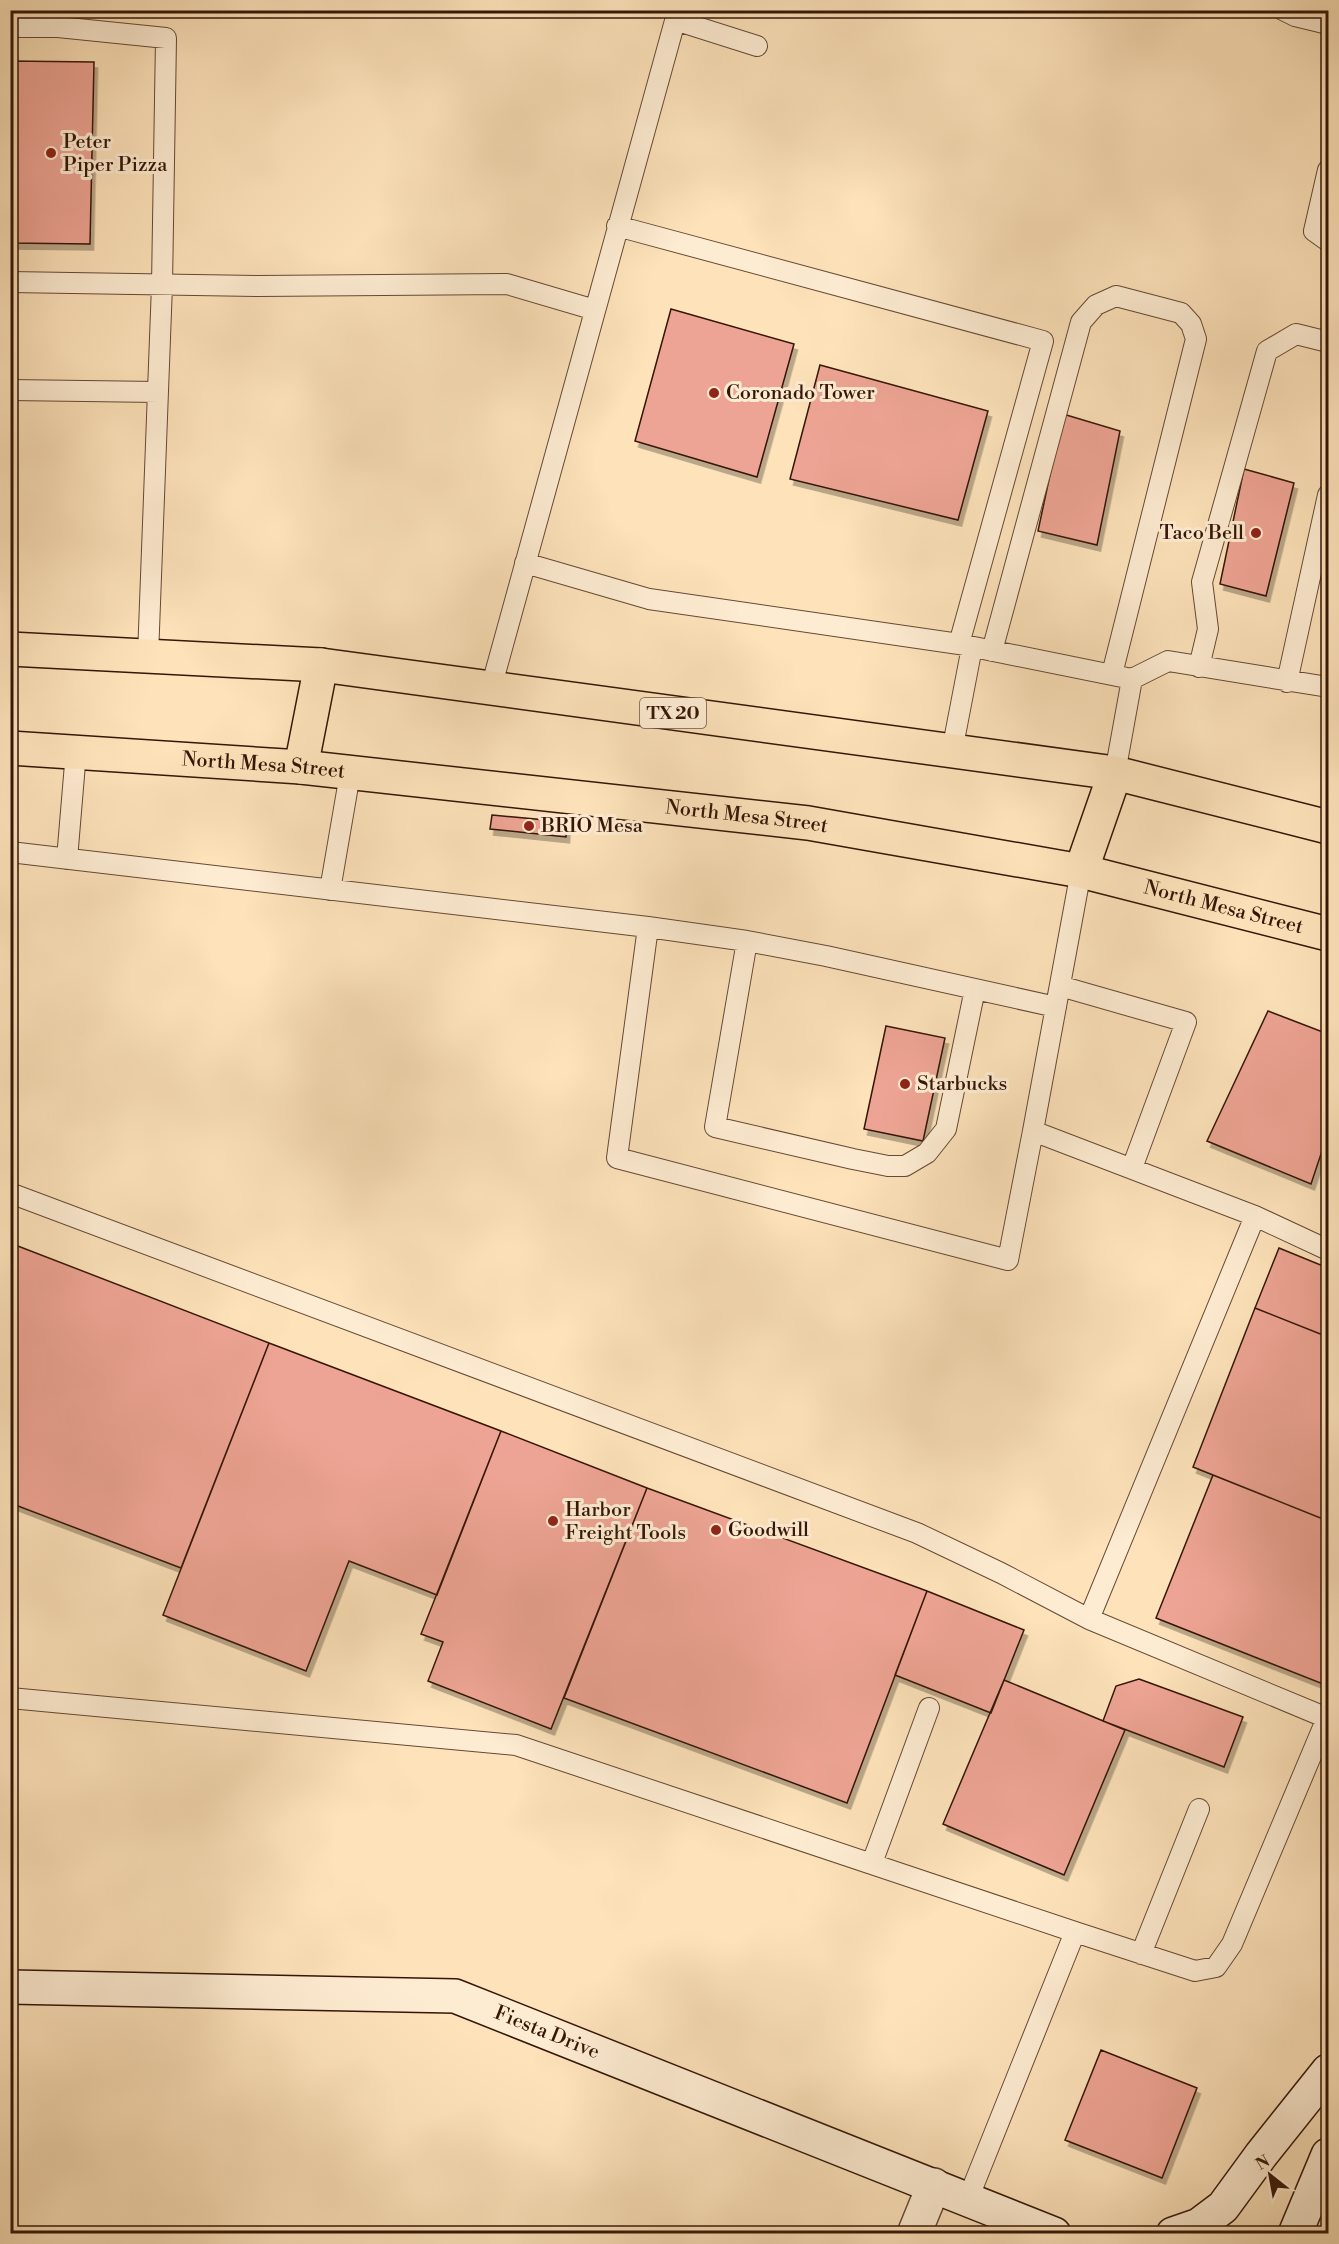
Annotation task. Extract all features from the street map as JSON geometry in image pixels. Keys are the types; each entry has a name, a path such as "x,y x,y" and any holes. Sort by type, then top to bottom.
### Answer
{"main road":[{"name":"TX 20","path":"10,649 321,665 1115,773 1329,827"},
{"path":"301,767 321,665"},
{"name":"North Mesa Street","path":"10,748 301,767 808,823 1081,870 1329,934"},
{"path":"1081,870 1115,773"}],"street":[{"name":"Fiesta Drive","path":"10,1987 455,1996 1054,2234"},
{"path":"1173,2234 1198,2225 1223,2207 1329,2070"},
{"path":"1294,2234 1329,2155"},
{"path":"914,2234 934,2185"}],"lane":[{"path":"1283,10 1295,16 1329,24"},
{"path":"491,688 676,15 757,46"},
{"path":"10,27 58,27 166,38 162,285 148,656"},
{"path":"1329,170 1314,231 1329,241"},
{"path":"617,226 1042,342 965,645 952,751"},
{"path":"10,282 162,285 507,284 595,310"},
{"path":"992,651 1081,322 1096,305 1116,296 1181,313 1191,324 1196,339 1112,674"},
{"path":"1199,667 1208,629 1202,582 1267,351 1296,334 1329,342"},
{"path":"10,390 158,392"},
{"path":"1287,682 1329,495"},
{"path":"525,564 649,599 965,645 1132,679 1168,661 1329,687"},
{"path":"1115,773 1132,679"},
{"path":"67,859 76,752"},
{"path":"330,890 350,774"},
{"path":"10,852 648,927 747,941 1056,1007"},
{"path":"648,927 617,1158 1008,1260 1081,870"},
{"path":"747,941 715,1127 853,1159 888,1166 905,1166 927,1153 946,1129 975,989"},
{"path":"1060,986 1186,1022 1132,1168"},
{"path":"1033,1131 1255,1215 1329,1250"},
{"path":"10,1193 917,1533 1089,1619 1328,1718 1232,1944 1216,1966 1195,1971 516,1745 10,1698"},
{"path":"1089,1619 1255,1215"},
{"path":"872,1863 929,1708"},
{"path":"1142,1954 1199,1809"},
{"path":"968,2199 1075,1932"}],"building":[{"name":"Peter Piper Pizza","path":"10,61 94,62 90,244 10,243"},
{"name":"Coronado Tower","path":"671,309 794,344 757,477 635,441"},
{"path":"820,365 988,411 958,520 790,479"},
{"path":"1063,414 1120,431 1097,545 1038,531"},
{"name":"Taco Bell","path":"1244,469 1294,483 1266,596 1220,584"},
{"name":"BRIO Mesa","path":"492,815 567,822 566,837 490,829"},
{"path":"1268,1011 1328,1034 1328,1133 1311,1184 1207,1141"},
{"name":"Starbucks","path":"886,1026 945,1038 923,1141 864,1129"},
{"path":"10,1243 269,1343 181,1568 10,1503"},
{"path":"1279,1248 1328,1268 1328,1337 1255,1308"},
{"path":"1255,1308 1328,1337 1328,1521 1193,1467"},
{"path":"269,1343 501,1431 437,1595 349,1561 306,1671 163,1615"},
{"path":"501,1431 647,1488 551,1729 428,1681 443,1642 421,1634"},
{"path":"1213,1475 1328,1521 1328,1686 1156,1618"},
{"path":"647,1488 927,1591 847,1803 564,1698"},
{"path":"927,1591 1024,1630 991,1713 895,1675"},
{"path":"1139,1679 1243,1717 1224,1767 1103,1721 1116,1686"},
{"path":"1004,1680 1125,1730 1064,1875 943,1824"},
{"path":"1101,2050 1197,2088 1162,2178 1065,2140"}],"place":[{"name":"Peter Piper Pizza","path":"51,153"},
{"name":"Coronado Tower","path":"714,393"},
{"name":"Taco Bell","path":"1256,533"},
{"name":"BRIO Mesa","path":"529,826"},
{"name":"Starbucks","path":"905,1084"},
{"name":"Harbor Freight Tools","path":"553,1521"},
{"name":"Goodwill","path":"716,1530"}]}
